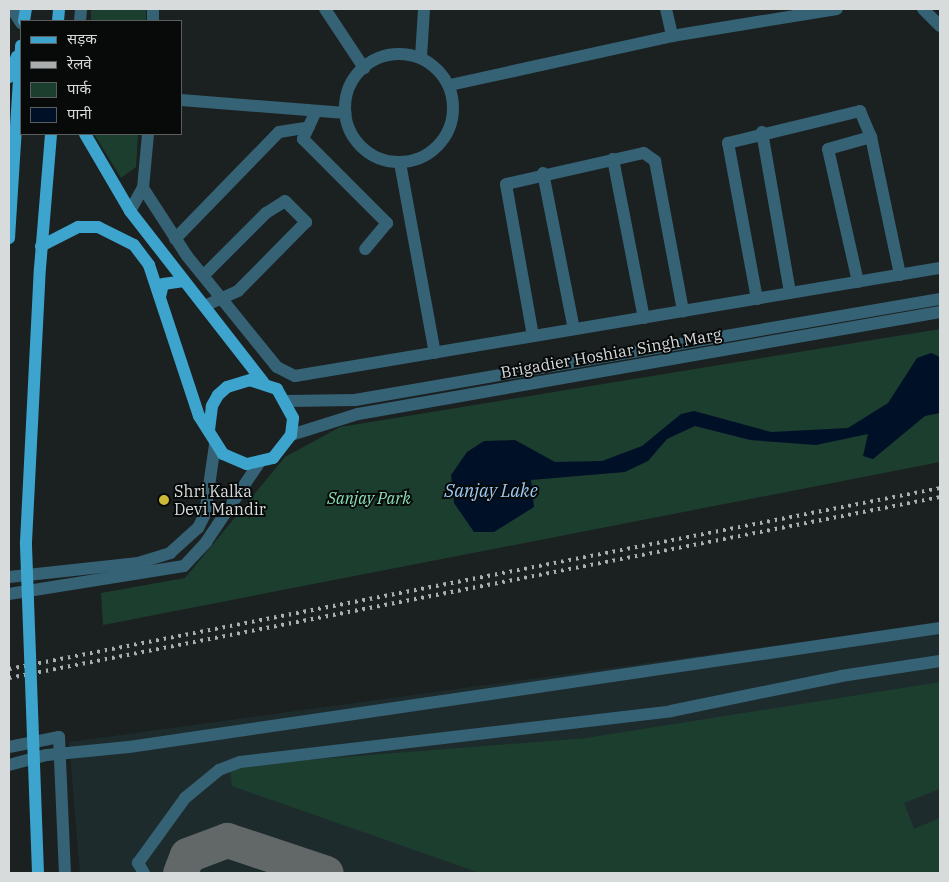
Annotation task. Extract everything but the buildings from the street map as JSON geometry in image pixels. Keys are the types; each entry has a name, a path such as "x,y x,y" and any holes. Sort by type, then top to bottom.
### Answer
{"main road":[{"path":"9,77 20,48"},
{"path":"9,238 20,61"},
{"path":"38,873 26,542 41,246 51,135"},
{"path":"41,246 78,227 114,232 134,245 149,265 199,416 209,430 215,445 234,461 259,463 273,458 291,435 293,418 287,401 263,382 130,211 86,135"},
{"path":"160,296 163,284 184,280"},
{"path":"209,430 212,406 227,387 244,381 263,382"}],"street":[{"path":"12,9 21,20"},
{"path":"325,9 364,68"},
{"path":"421,57 424,9"},
{"path":"666,9 672,36"},
{"path":"450,84 672,36 833,9"},
{"path":"923,9 940,26"},
{"path":"388,54 421,57 437,67 450,84 454,116 448,134 434,150 400,163 376,158 356,142 345,113 352,80 364,68 388,54"},
{"path":"182,100 345,113"},
{"path":"316,111 303,139 387,223 365,250"},
{"path":"757,299 727,150 732,139 860,112 871,137 900,275"},
{"path":"175,239 279,132 309,127"},
{"path":"762,132 790,293"},
{"path":"130,211 143,188 148,135"},
{"path":"858,282 828,149 871,137"},
{"path":"533,336 505,189 510,180 644,153 654,161 683,311"},
{"path":"613,159 644,318"},
{"path":"400,163 434,352"},
{"path":"543,173 574,329"},
{"path":"143,188 175,239 277,367 295,376 940,268"},
{"path":"204,275 266,212 285,201 295,206 306,222 224,299 205,306"},
{"name":"Brigadier Hoshiar Singh Marg","path":"287,401 355,400 940,298"},
{"name":"Brigadier Hoshiar Singh Marg","path":"291,435 358,414 940,312"},
{"path":"9,577 138,563 170,553 198,528 204,514 215,445"},
{"path":"9,594 184,566 206,542 259,463"},
{"path":"9,764 59,754 940,628"},
{"path":"144,873 138,864 182,802 219,770 240,762 671,712 822,679 940,662"},
{"path":"9,747 59,737 65,873"}],"shaded area":[{"path":"940,623 940,873 80,873 69,742"}],"green space":[{"path":"91,9 146,9 146,20 91,20"},
{"path":"95,135 138,135 136,167 121,178"},
{"name":"Sanjay Park","path":"940,329 940,462 103,625 101,593 185,578 285,457 340,427"},
{"path":"940,682 940,789 904,803 914,829 940,818 940,873 480,873 232,786 230,766 586,738"}],"water":[{"name":"Sanjay Lake","path":"931,353 940,357 940,413 925,416 873,459 863,456 868,434 816,445 750,440 695,426 667,439 648,461 625,472 531,480 534,507 494,532 474,532 454,503 451,475 467,452 484,441 515,440 555,462 602,461 642,446 681,414 694,411 771,432 848,428 888,403 917,358"}],"taxiway":[{"path":"180,873 187,855 227,840 326,873"}],"railway":[{"path":"9,669 940,488"},
{"path":"9,678 940,497"}],"place":[{"name":"Shri Kalka Devi Mandir","path":"164,500"}]}
